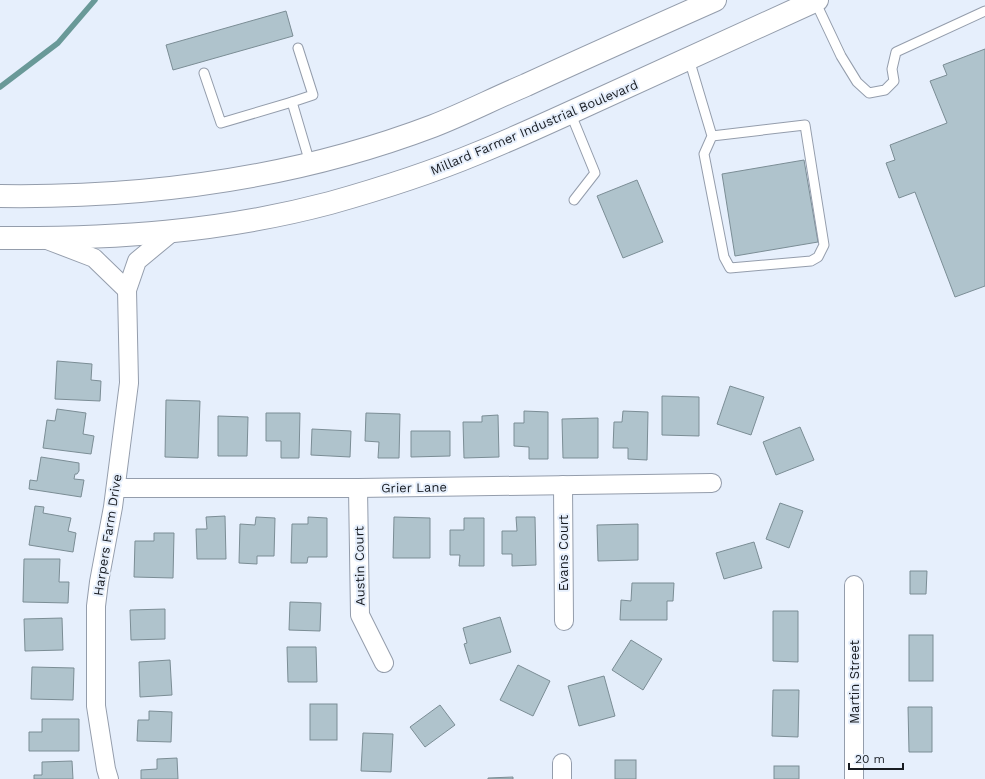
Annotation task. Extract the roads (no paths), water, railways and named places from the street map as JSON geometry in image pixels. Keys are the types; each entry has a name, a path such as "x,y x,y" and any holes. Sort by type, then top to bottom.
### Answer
{"main road":[{"path":"0,196 136,192 226,180 310,163 433,126 715,0"},
{"name":"Millard Farmer Industrial Boulevard","path":"0,238 129,236 172,232 277,215 380,189 479,153 689,59 816,0"}],"street":[{"name":"Harpers Farm Drive","path":"109,779 106,769 96,706 96,606 116,488 129,383 127,290 137,261 172,232"},
{"path":"43,238 94,258 127,290"},
{"name":"Grier Lane","path":"116,488 358,488 712,483"},
{"name":"Evans Court","path":"563,485 564,621"},
{"name":"Austin Court","path":"358,488 360,615 384,663"},
{"name":"Martin Street","path":"854,585 854,779"}],"lane":[{"path":"816,0 841,56 857,82 869,93 885,90 894,81 892,68 896,52 985,11"},
{"path":"204,73 221,124 313,95 298,48"},
{"path":"689,59 712,136 704,154 724,258 730,268 811,261 818,257 824,246 805,125 712,136"},
{"path":"292,102 310,163"},
{"path":"570,112 595,173 574,200"}],"waterway":[{"path":"0,87 58,43 95,0"}]}
